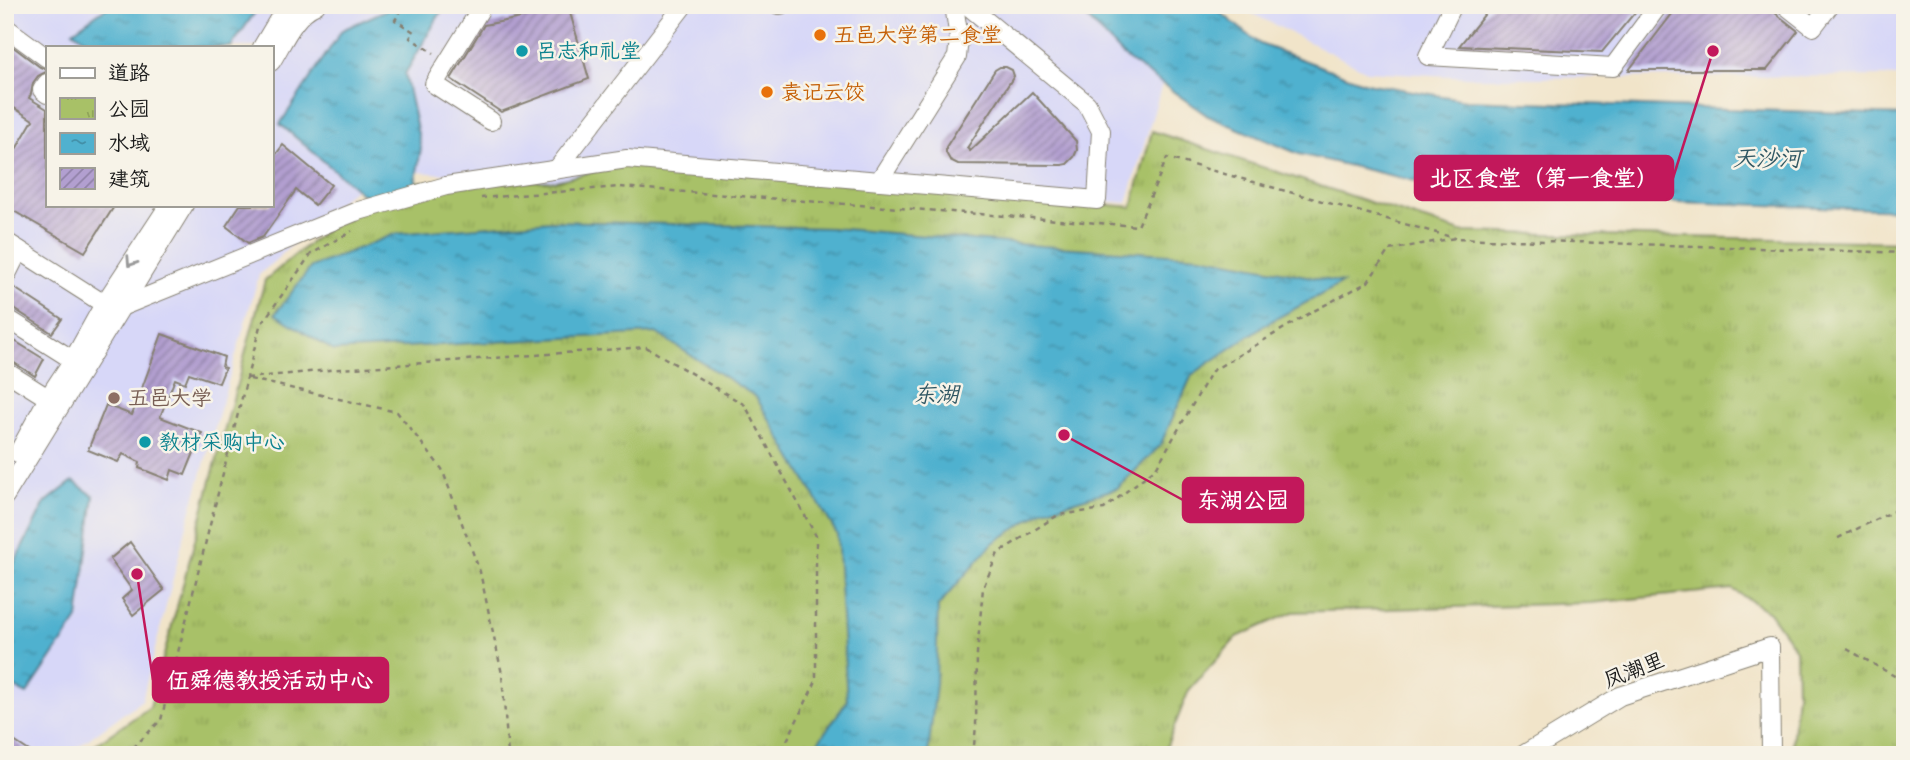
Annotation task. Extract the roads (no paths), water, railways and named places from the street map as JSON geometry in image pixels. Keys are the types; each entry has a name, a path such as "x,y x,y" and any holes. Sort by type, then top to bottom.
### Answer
{"street":[{"path":"263,46 287,5"},
{"path":"273,59 299,16 316,5"},
{"path":"483,5 434,84 491,121"},
{"path":"557,169 684,5"},
{"path":"879,181 957,57 959,40 954,5"},
{"path":"112,306 355,212 446,186 628,159 1097,200 1101,131 1087,104 967,5"},
{"path":"1453,5 1428,56 1613,67 1659,5"},
{"path":"1784,5 1813,27 1830,5"},
{"path":"5,27 46,57"},
{"path":"5,496 168,206"},
{"path":"5,478 48,398 183,206"},
{"path":"5,278 12,246 112,306"},
{"path":"5,317 73,360"},
{"path":"5,371 48,398"},
{"name":"凤潮里","path":"1523,755 1620,696 1770,647 1771,755"}],"water":[{"path":"110,5 260,5 232,46 95,46 73,31"},
{"path":"388,5 445,5 405,74 421,148 414,191 374,204 280,124 342,30 386,10"},
{"name":"天沙河","path":"1075,5 1211,5 1260,44 1366,83 1466,100 1905,115 1905,210 1475,195 1299,154 1208,116 1123,56"},
{"name":"东湖","path":"551,221 832,228 1201,256 1343,283 1266,324 1192,375 1160,446 1118,488 1045,510 993,543 938,606 936,684 928,755 809,755 847,701 837,534 756,397 656,333 334,351 275,314 311,267 395,234"},
{"path":"73,481 94,496 78,619 27,694 5,683 5,581 45,503"}],"place":[{"name":"五邑大学第二食堂","path":"820,35"},
{"name":"吕志和礼堂","path":"522,51"},
{"name":"北区食堂（第一食堂）","path":"1713,51"},
{"name":"袁记云饺","path":"767,92"},
{"name":"五邑大学","path":"114,398"},
{"name":"东湖公园","path":"1064,435"},
{"name":"教材采购中心","path":"145,442"},
{"name":"伍舜德教授活动中心","path":"137,574"}]}
